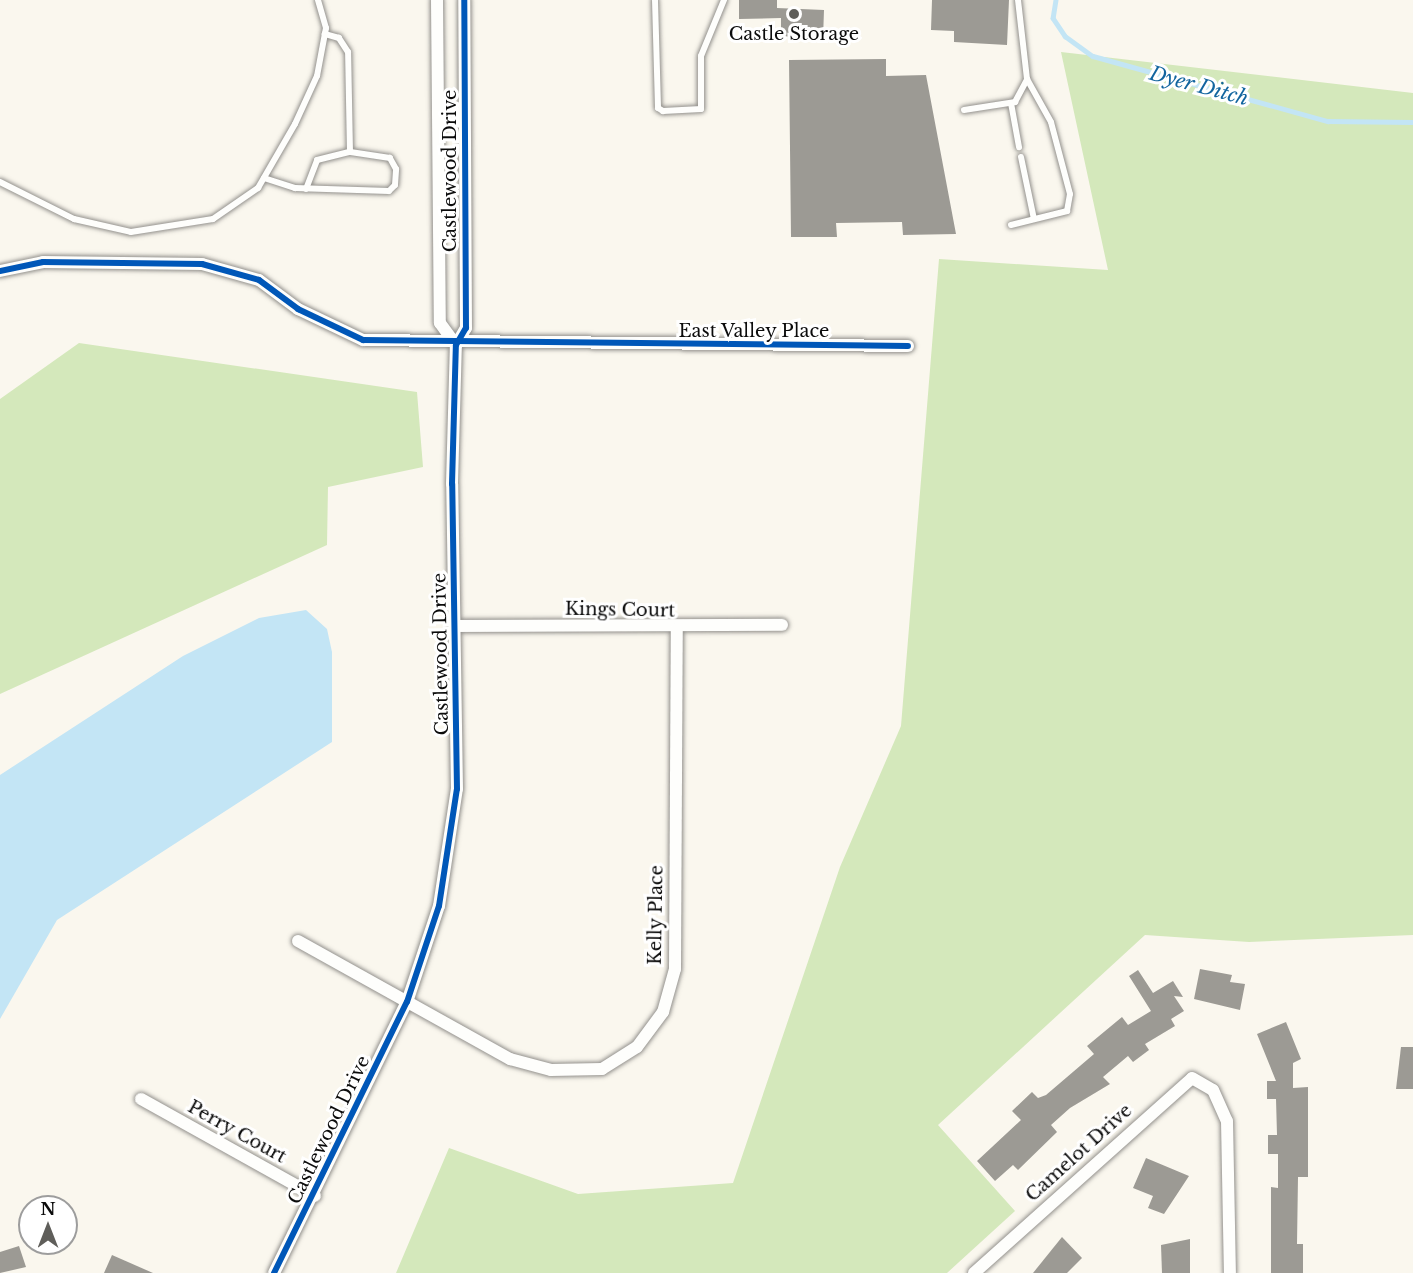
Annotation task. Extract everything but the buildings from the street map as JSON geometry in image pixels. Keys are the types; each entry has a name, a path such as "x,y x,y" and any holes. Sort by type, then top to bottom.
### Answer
{"street":[{"name":"Castlewood Drive","path":"437,0 440,323 456,345"},
{"name":"Castlewood Drive","path":"274,1273 315,1196 408,1002 439,906 457,789 452,483 456,345 466,328 464,0"},
{"name":"East Valley Place","path":"0,271 43,262 202,264 259,280 298,309 363,340 456,345 908,346"},
{"name":"Kings Court","path":"456,626 676,629 782,625"},
{"name":"Kelly Place","path":"298,941 510,1059 551,1071 602,1069 637,1047 663,1012 675,969 676,629"},
{"name":"Camelot Drive","path":"974,1273 1178,1088 1192,1078 1214,1090 1227,1121 1230,1273"},
{"name":"Perry Court","path":"141,1099 315,1196"}],"lane":[{"path":"0,182 74,219 131,232 213,219 258,188 317,76 325,34 318,0"},
{"path":"655,0 658,108 663,111 700,109 701,56 724,0"},
{"path":"1011,225 1067,211 1070,194 1052,122 1027,79 1018,0"},
{"path":"325,34 339,38 348,52 350,152"},
{"path":"1019,147 1011,103 1027,79"},
{"path":"964,110 1011,103"},
{"path":"264,178 274,185 306,189 389,190 395,185 395,163 350,152 324,155 306,189"},
{"path":"1021,157 1034,219"}],"green space":[{"path":"1061,52 1413,93 1413,935 1249,942 1145,935 938,1125 1015,1211 947,1273 396,1273 449,1148 578,1194 733,1183 840,867 901,726 939,259 1108,270"},
{"path":"79,343 417,392 423,467 328,487 327,545 0,694 0,399"}],"water":[{"path":"306,610 327,629 332,652 332,742 57,920 0,1019 0,775 183,656 259,618"}],"waterway":[{"name":"Dyer Ditch","path":"1056,0 1053,18 1065,36 1093,56 1328,121 1413,122"}],"cycle path":[{"path":"274,1273 407,1002 439,906 457,789 452,484 456,345 466,328 464,0"},
{"path":"0,271 43,262 202,264 259,280 298,309 363,340 908,346"}],"place":[{"name":"Castle Storage","path":"794,14"}]}
